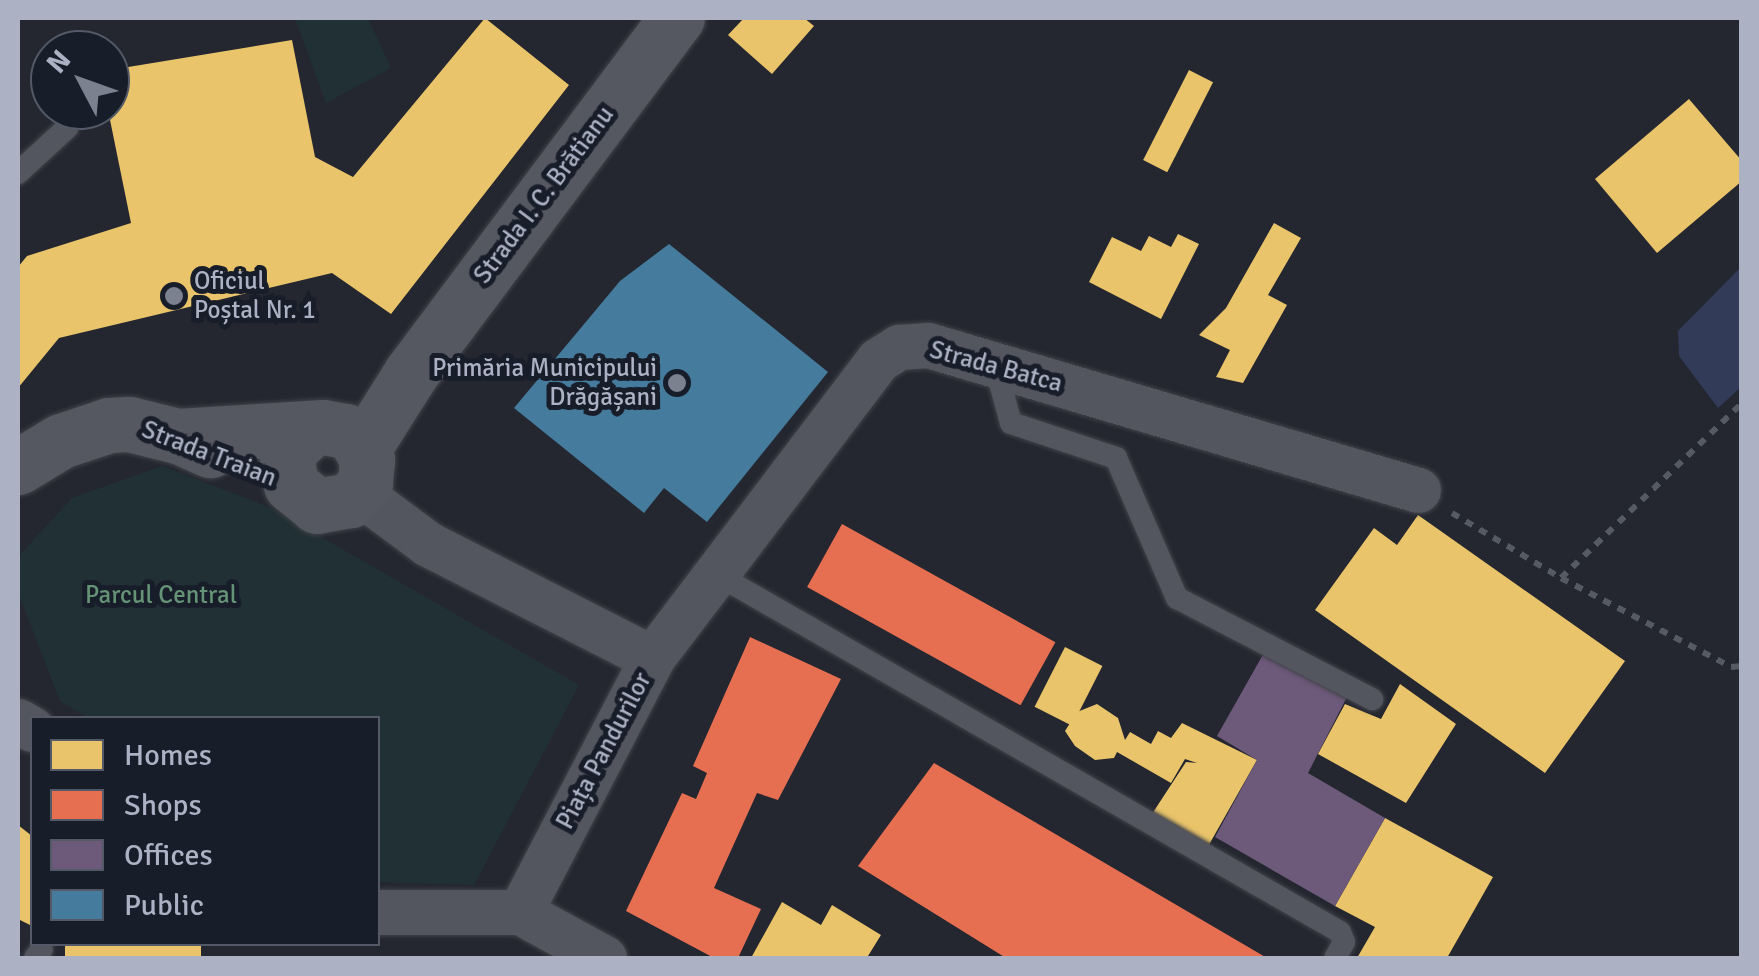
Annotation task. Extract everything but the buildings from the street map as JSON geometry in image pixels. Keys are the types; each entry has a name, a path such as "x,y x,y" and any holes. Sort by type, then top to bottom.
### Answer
{"main road":[{"name":"Strada I. C. Brătianu","path":"338,450 411,373 678,18"},
{"name":"Strada Traian","path":"18,467 61,441 110,425 129,424 178,436 291,485 307,502 328,507 338,450"},
{"path":"178,436 338,450"}],"street":[{"name":"Strada Batca","path":"652,658 878,360 899,347 928,345 1418,490"},
{"name":"Piața Pandurilor","path":"338,450 428,544 652,658 520,912"},
{"path":"380,912 520,912 604,958"}],"lane":[{"path":"18,173 64,130"},
{"path":"995,365 1011,423 1116,458 1177,598 1372,699"},
{"path":"716,574 1340,932 1344,942 1335,958"}],"path":[{"path":"1561,578 1742,402"},
{"path":"1418,490 1561,578 1731,667 1742,666"}],"green space":[{"path":"295,18 368,18 391,68 326,103"},
{"name":"Parcul Central","path":"162,466 269,507 579,685 474,885 380,882 380,716 86,716 60,701 18,592 18,557 72,498"}],"water":[{"path":"1741,267 1741,387 1718,408 1679,356 1678,331"}],"place":[{"name":"Oficiul Poștal Nr. 1","path":"174,296"},
{"name":"Primăria Municipului Drăgășani","path":"677,383"}]}
